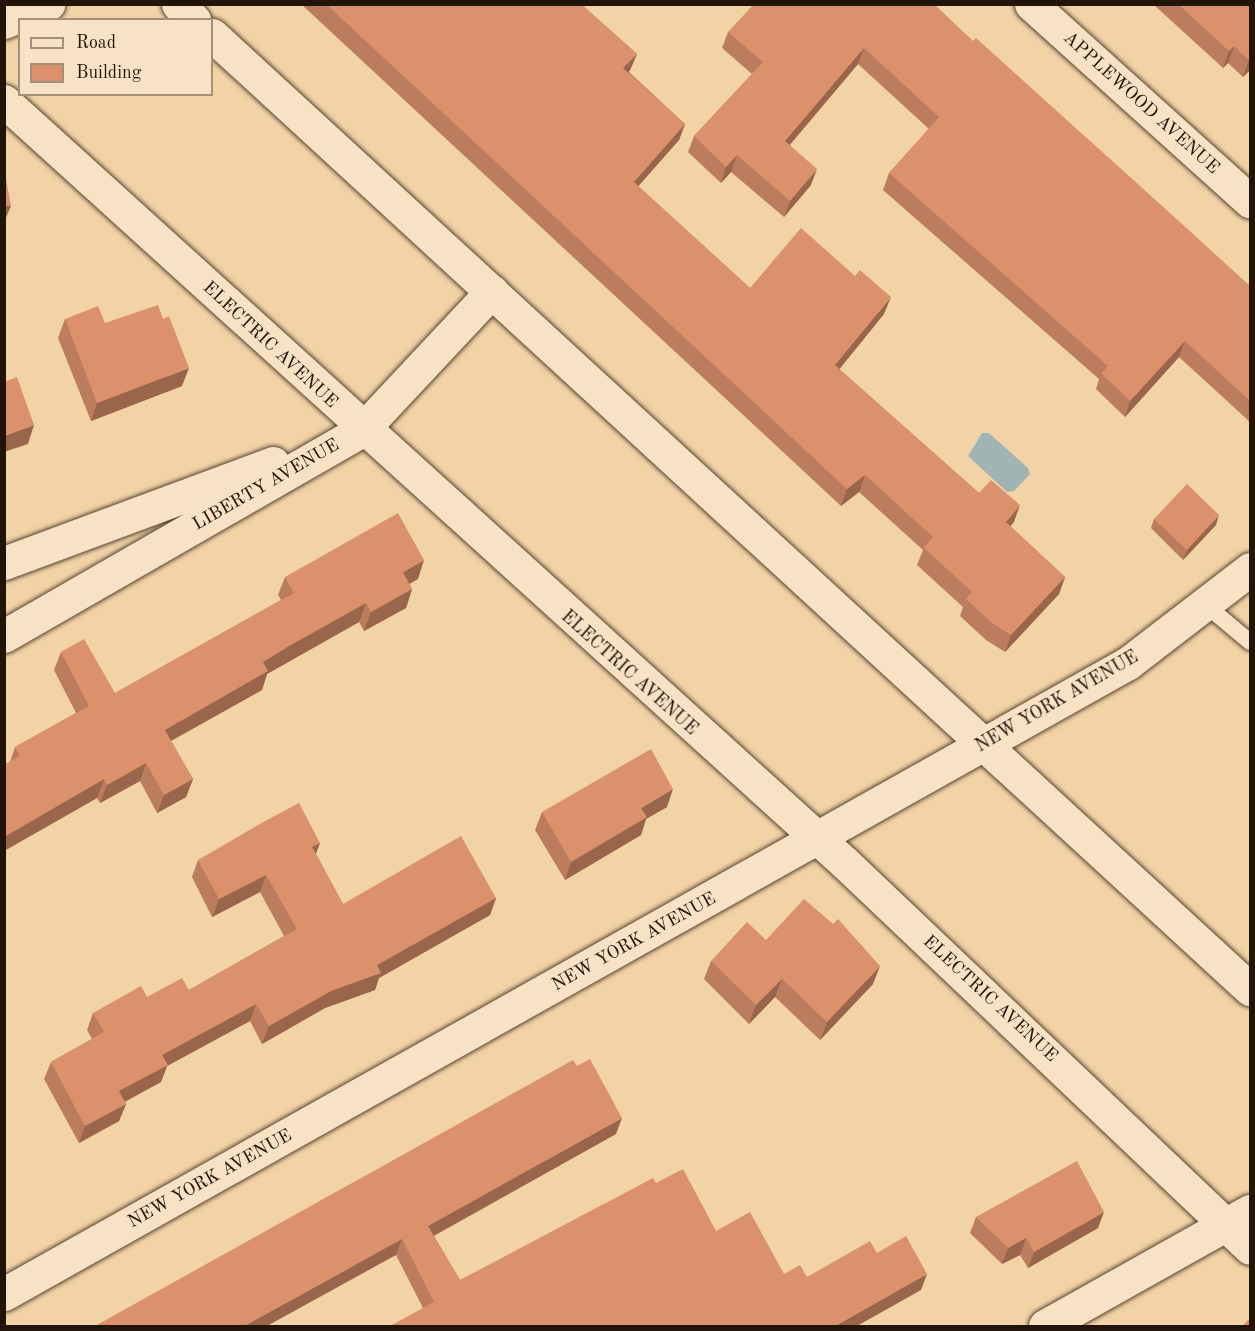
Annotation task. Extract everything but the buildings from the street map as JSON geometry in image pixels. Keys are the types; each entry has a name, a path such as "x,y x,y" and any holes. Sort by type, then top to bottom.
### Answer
{"street":[{"path":"178,4 192,18"},
{"name":"APPLEWOOD AVENUE","path":"1031,4 1251,201"},
{"path":"4,22 43,5"},
{"path":"213,36 1251,989"},
{"name":"ELECTRIC AVENUE","path":"4,101 362,430 1238,1218 1251,1248"},
{"name":"LIBERTY AVENUE","path":"4,636 362,430 492,291"},
{"path":"4,562 362,430"},
{"name":"NEW YORK AVENUE","path":"4,1294 1128,663 1207,606 1251,569"},
{"path":"1045,1326 1238,1218"}],"lane":[{"path":"1207,606 1251,642"}],"shaded area":[{"path":"982,433 989,433 1028,468 1030,474 1014,491 1007,492 968,456"}]}
